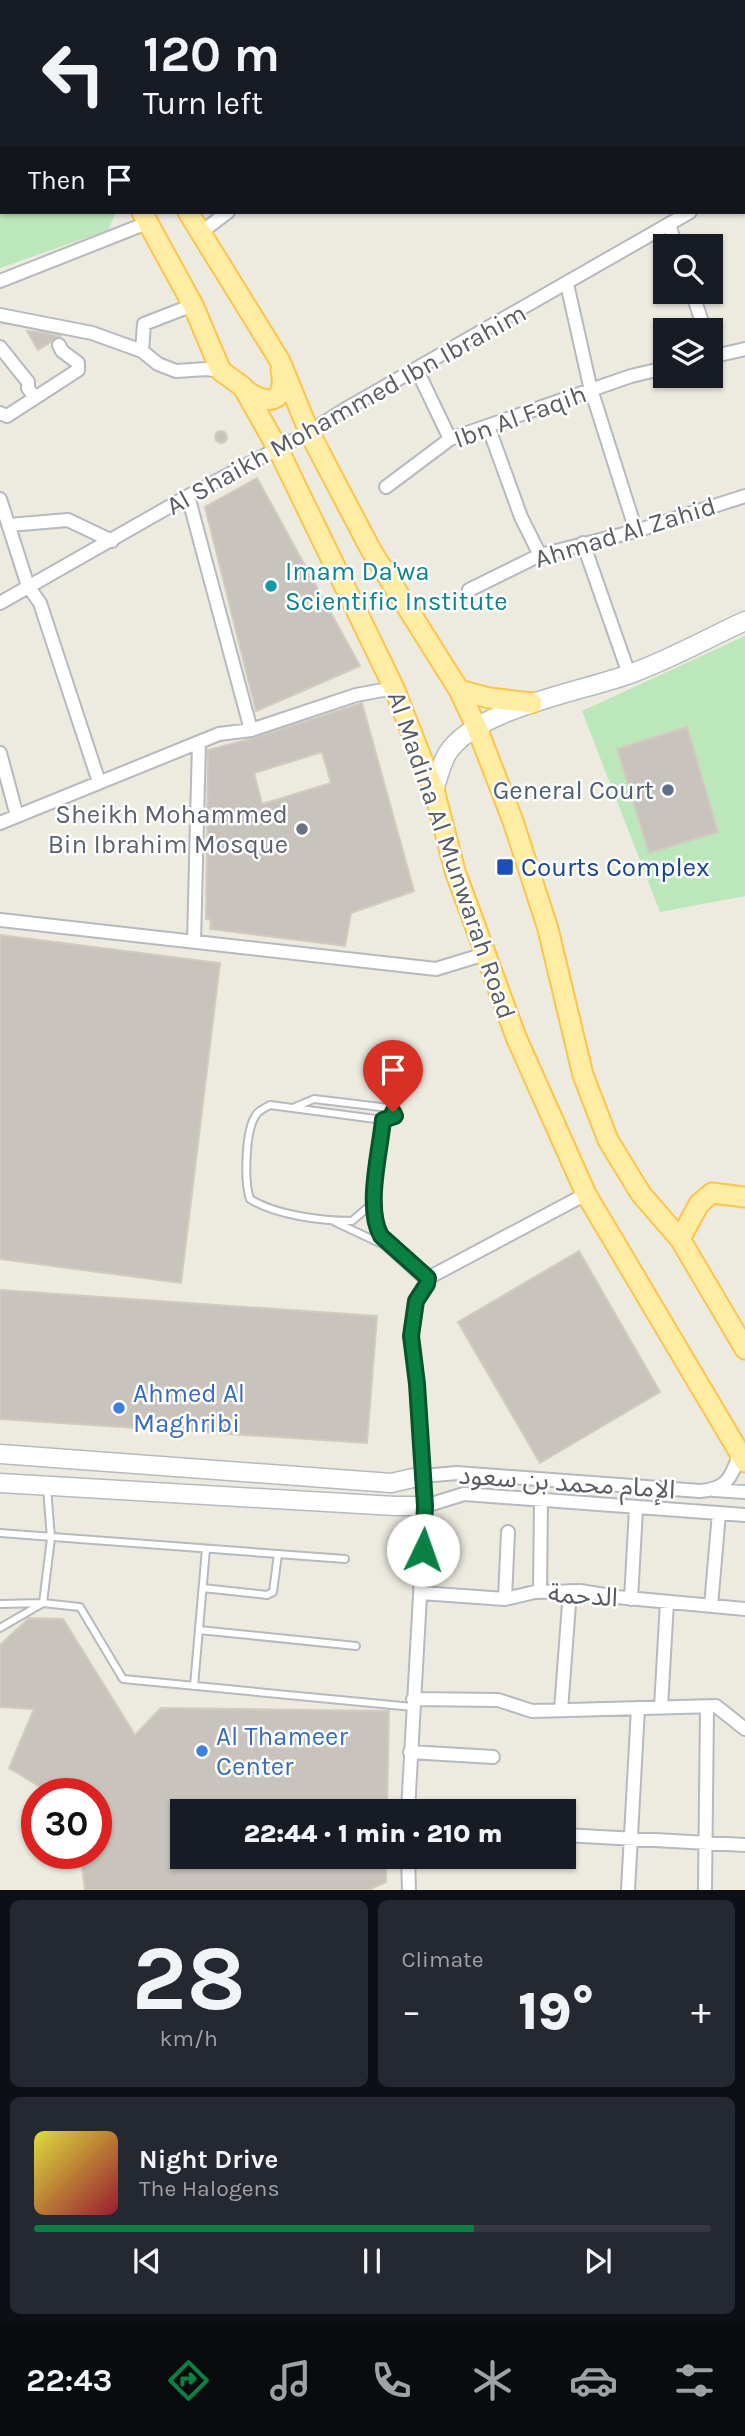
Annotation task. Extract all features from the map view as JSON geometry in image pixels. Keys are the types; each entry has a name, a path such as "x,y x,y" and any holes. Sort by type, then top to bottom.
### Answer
{"main road":[{"name":"Al Madina Al Munwarah Road","path":"189,214 280,360 309,432 371,550 459,690 477,727 513,821 548,929 583,1075 608,1140 640,1194 680,1239 745,1349"},
{"name":"Al Madina Al Munwarah Road","path":"144,218 193,304 221,370 243,387 278,449 394,688 434,790 455,871 516,1037 586,1194 742,1457"},
{"path":"243,387 260,400 267,401 278,396 284,385 280,360"},
{"path":"459,690 489,698 532,704"},
{"path":"680,1239 699,1204 712,1193 745,1197"}],"street":[{"path":"200,233 225,214"},
{"name":"Al Shaikh Mohammed Ibn Ibrahim","path":"0,603 188,496 309,432 686,214"},
{"path":"0,281 144,218"},
{"path":"669,224 672,234"},
{"path":"567,284 592,390 636,531"},
{"path":"142,351 144,324 193,304"},
{"path":"0,315 92,333 142,351 158,364 176,371 221,370"},
{"path":"0,413 7,416 78,370 78,363 62,351 59,345"},
{"path":"0,347 28,382 28,388 35,398"},
{"path":"723,352 745,349"},
{"path":"417,370 450,439"},
{"name":"Ibn Al Faqih","path":"386,487 450,439 653,371"},
{"path":"488,426 521,517 540,555"},
{"path":"188,496 251,730"},
{"name":"Ahmad Al Zahid","path":"469,590 540,555 636,531 745,496"},
{"path":"0,499 28,586 40,603 99,782"},
{"path":"9,525 68,520 111,541"},
{"path":"583,543 629,674"},
{"path":"434,790 446,756 477,727 532,704 629,674 745,621"},
{"path":"0,823 219,734 251,730 356,695 394,688"},
{"path":"194,942 199,742"},
{"path":"0,753 17,816"},
{"path":"0,920 436,969 485,954"},
{"path":"408,1799 425,1506 411,1336 416,1301 428,1281 586,1194"},
{"path":"0,1454 391,1483 422,1476"},
{"name":"الإمام محمد بن سعود","path":"713,1490 729,1480 742,1457"},
{"name":"الإمام محمد بن سعود","path":"422,1476 457,1473 745,1492"},
{"path":"0,1483 381,1506 425,1506 464,1494 745,1515"},
{"path":"540,1592 541,1500"},
{"path":"631,1599 636,1508"},
{"path":"711,1606 719,1513"},
{"path":"505,1599 508,1532"},
{"path":"561,1710 570,1591"},
{"name":"الدحمة","path":"421,1593 505,1599 540,1592 570,1591 745,1609"},
{"path":"661,1707 667,1602"},
{"path":"413,1702 498,1700 531,1711 716,1706 745,1729"},
{"path":"705,1890 707,1707"},
{"path":"628,1890 638,1708"},
{"path":"410,1752 493,1757"},
{"path":"576,1836 745,1845"},
{"path":"408,1869 409,1890"}],"lane":[{"path":"295,1107 314,1099 389,1108 395,1116 383,1120 270,1105 257,1112 251,1124 245,1185 250,1199 263,1208 333,1221 352,1221 374,1202"},
{"path":"383,1120 374,1202 377,1230 428,1281"},
{"path":"333,1221 384,1245 428,1281"},
{"path":"43,1603 51,1538 46,1487"},
{"path":"0,1533 345,1559"},
{"path":"194,1686 206,1549"},
{"path":"202,1588 267,1595 273,1592 278,1554"},
{"path":"0,1628 43,1603"},
{"path":"0,1604 43,1603 80,1607 123,1679 413,1702"},
{"path":"199,1630 356,1646"}],"green space":[{"path":"0,214 115,214 108,230 0,268"},
{"path":"745,636 745,896 660,912 582,711"}],"building":[{"path":"27,331 41,332 60,336 38,350"},
{"path":"221,431 227,437 221,443 215,437"},
{"name":"Imam Da'wa Scientific Institute","path":"257,478 360,666 256,711 205,507"},
{"name":"Sheikh Mohammed Bin Ibrahim Mosque","path":"362,703 414,891 351,913 345,946 210,929 211,920 206,919 208,750","holes":["322,752 331,783 262,804 254,773"]},
{"name":"General Court","path":"687,727 718,832 649,853 617,749"},
{"path":"0,935 220,963 181,1283 0,1259"},
{"path":"579,1251 660,1392 540,1463 458,1322"},
{"path":"0,1290 377,1316 367,1443 0,1419"},
{"name":"Al Thameer Center","path":"29,1618 63,1619 135,1735 161,1708 389,1711 387,1799 170,1799 170,1869 386,1869 386,1882 369,1890 85,1890 82,1869 112,1869 112,1778 26,1778 9,1768 34,1709 0,1707 0,1645"}],"place":[{"name":"Imam Da'wa Scientific Institute","path":"271,586"},
{"name":"General Court","path":"668,790"},
{"name":"Sheikh Mohammed Bin Ibrahim Mosque","path":"302,829"},
{"name":"Courts Complex","path":"505,867"},
{"name":"Ahmed Al Maghribi","path":"119,1408"},
{"name":"Al Thameer Center","path":"202,1751"}],"route":[{"path":"393,1112 395,1116 383,1120 374,1202 377,1230 381,1236 428,1278 413,1311 411,1336 425,1506 423,1550"}]}
